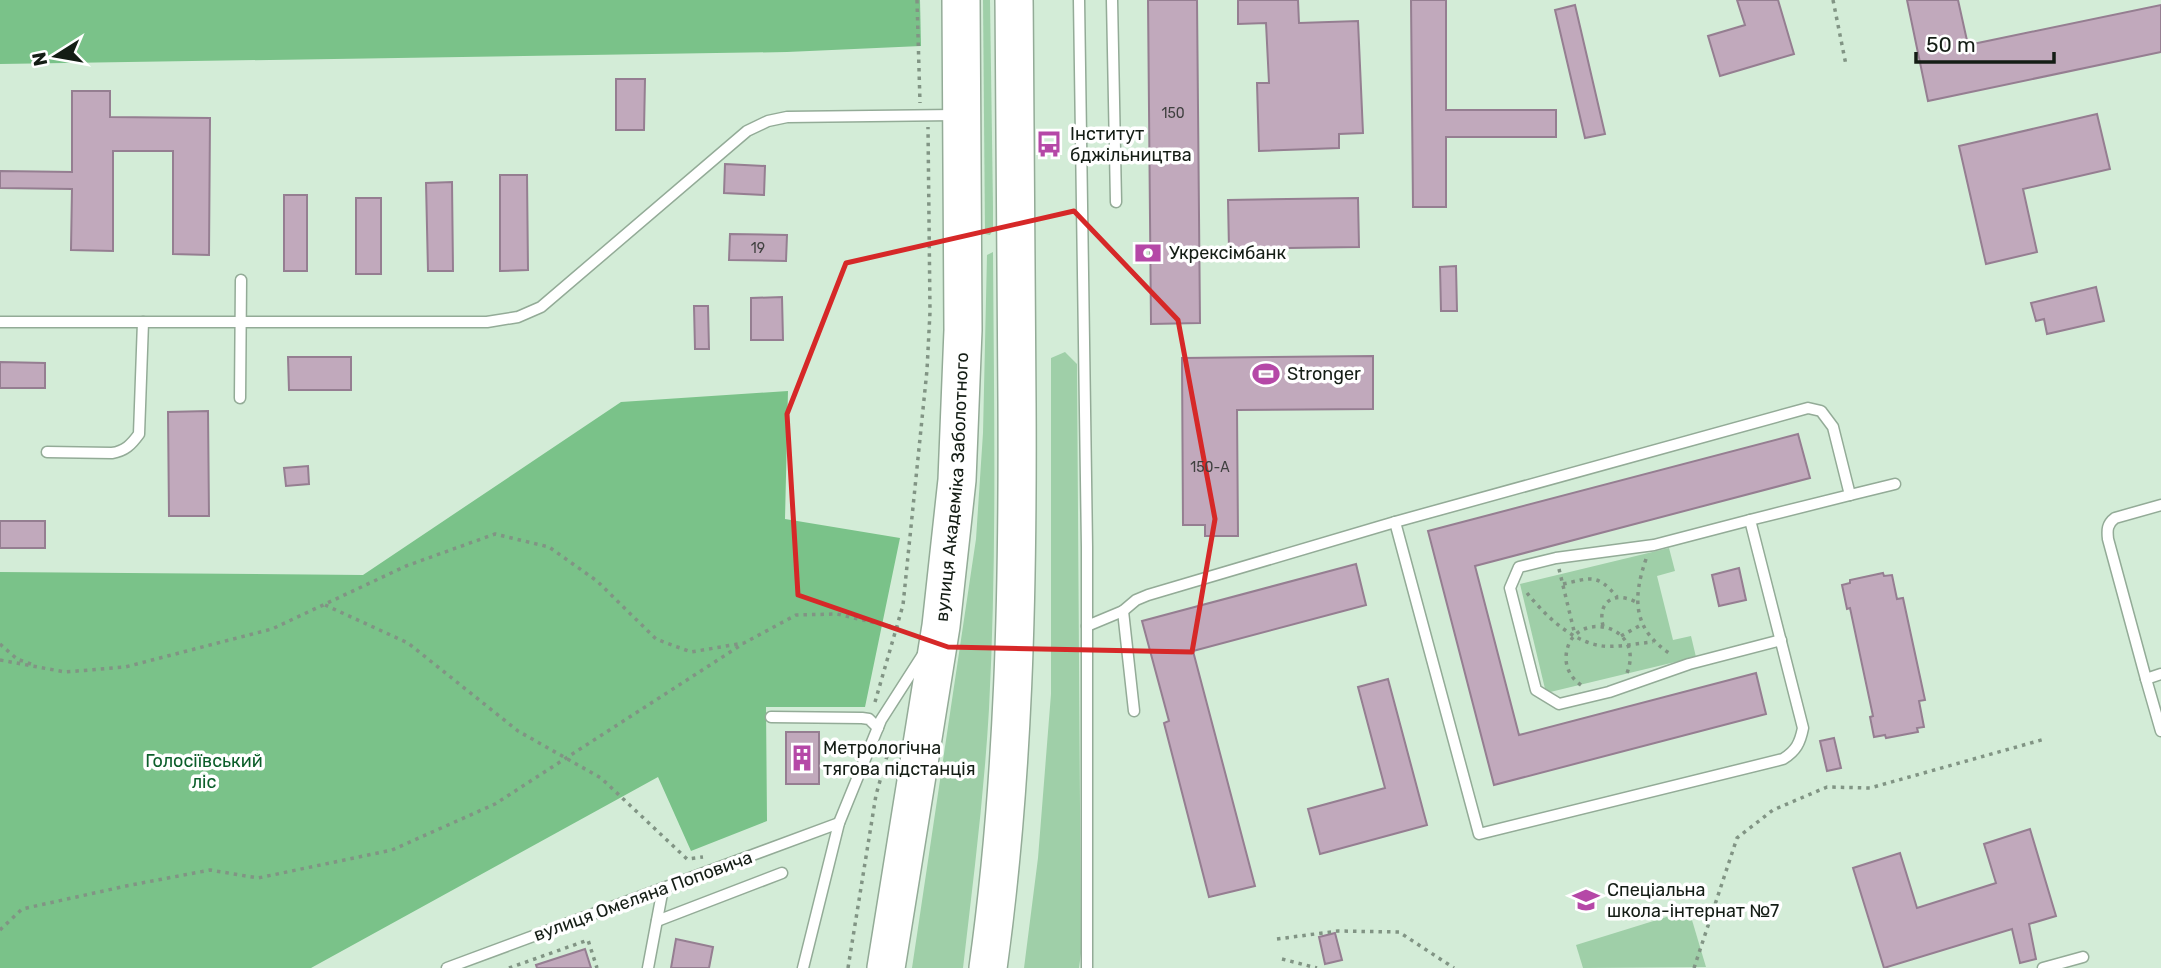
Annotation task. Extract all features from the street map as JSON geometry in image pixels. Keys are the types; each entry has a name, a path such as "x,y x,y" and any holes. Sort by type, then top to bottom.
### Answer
{"highway":[{"name":"вулиця Академіка Заболотного","path":"886,968 941,626 957,480 963,330 961,0"},
{"path":"988,968 1008,767 1018,543 1014,0"}],"lane":[{"path":"1079,0 1087,626 1087,968"},
{"path":"1112,0 1116,202"},
{"path":"0,322 487,322 518,317 541,307 747,131 759,125 787,117 962,114"},
{"path":"240,398 241,280"},
{"path":"47,452 112,453 122,451 132,444 139,433 143,322"},
{"path":"1087,626 1123,611 1136,600 1148,595 1395,522 1808,408 1821,411 1833,427 1850,495"},
{"path":"1781,640 1689,664 1604,693 1559,704 1536,690 1510,588 1519,567 1556,558 1654,545 1895,484"},
{"path":"2161,505 2115,518 2107,530 2161,731"},
{"path":"1395,522 1479,834 1783,759 1793,753 1803,728 1750,520"},
{"path":"1123,611 1134,711"},
{"path":"803,968 839,823 880,724 941,626"},
{"path":"2146,679 2161,674"},
{"path":"771,717 862,718 880,724"},
{"name":"вулиця Омеляна Поповича","path":"447,968 462,965 839,823"},
{"path":"657,921 782,873"},
{"path":"648,968 663,888"},
{"path":"2043,968 2062,965 2083,957"}],"path":[{"path":"849,968 876,795 887,756 875,699 903,605 927,370 930,312 928,126 918,100 917,0"},
{"path":"1833,0 1846,65"},
{"path":"0,660 65,672 125,667 272,629 407,566 495,534 549,547 597,581 656,639 691,652 744,643"},
{"path":"1654,545 1639,578 1636,602 1642,625 1653,642 1689,664"},
{"path":"1556,558 1575,635"},
{"path":"1563,584 1594,577 1605,583 1617,597"},
{"path":"1514,578 1543,613 1575,635 1598,646 1653,642"},
{"path":"1603,626 1602,609 1607,602 1617,597 1626,597 1636,602"},
{"path":"325,605 408,643 518,731 601,778 687,859 712,856"},
{"path":"0,930 22,909 126,886 210,870 258,878 392,850 495,804 744,643 796,615 837,614 902,629"},
{"path":"1573,621 1583,629"},
{"path":"1621,636 1642,625"},
{"path":"1603,626 1613,629 1627,644 1630,664 1626,675 1604,693 1577,683 1566,664 1569,643 1583,629 1603,626"},
{"path":"0,644 17,659 43,668"},
{"path":"1694,968 1737,838 1773,810 1827,787 1870,788 2045,739"},
{"path":"1277,939 1338,931 1399,932 1454,968"},
{"path":"509,968 588,940 597,968"},
{"path":"1282,959 1317,968"}],"highlighted area":[{"path":"1074,211 1178,320 1215,519 1192,652 948,647 798,595 787,414 846,263"}],"green space":[{"path":"0,0 920,0 921,46 787,52 0,64"},
{"path":"983,0 990,0 993,229 990,235 985,234"},
{"path":"993,252 992,652 987,742 974,871 963,968 912,968 976,539 983,433 987,255"},
{"path":"1065,352 1077,364 1081,953 1079,968 1024,968 1038,858 1051,694 1051,358"},
{"name":"Голосіївський ліс","path":"788,391 785,519 900,538 865,707 766,707 767,821 691,851 658,777 311,968 0,968 0,572 363,575 621,402"},
{"path":"1669,548 1675,571 1657,576 1673,640 1691,636 1696,657 1546,693 1520,584"},
{"path":"1689,910 1706,967 1583,968 1576,945"}],"building":[{"path":"1148,0 1197,0 1200,323 1151,324"},
{"path":"1238,0 1298,0 1299,23 1358,21 1363,133 1339,134 1339,148 1259,151 1257,83 1269,83 1266,23 1238,24"},
{"path":"1411,0 1446,0 1446,110 1556,110 1556,137 1446,137 1446,207 1413,207"},
{"path":"1737,0 1778,0 1794,54 1720,76 1708,36 1745,25"},
{"path":"1907,0 1958,0 1968,45 2161,5 2161,52 1928,101"},
{"path":"1575,5 1605,134 1585,138 1555,10"},
{"path":"616,79 645,79 644,130 616,130"},
{"path":"72,91 110,91 110,117 210,118 209,255 173,254 173,151 113,151 113,251 71,250 72,189 0,188 0,171 72,172"},
{"path":"2097,114 2110,169 2023,189 2037,252 1986,264 1959,146"},
{"path":"725,164 765,166 764,195 724,193"},
{"path":"500,175 527,175 528,270 500,271"},
{"path":"452,182 453,271 428,271 426,183"},
{"path":"284,195 307,195 307,271 284,271"},
{"path":"356,198 381,198 381,274 356,274"},
{"path":"1358,198 1359,247 1229,249 1228,200"},
{"path":"730,234 787,235 786,261 729,260"},
{"path":"1456,266 1457,311 1441,311 1440,267"},
{"path":"2096,287 2104,321 2047,334 2044,319 2036,321 2031,303"},
{"path":"782,297 783,340 751,340 751,298"},
{"path":"694,306 708,306 709,349 695,349"},
{"path":"1373,356 1373,409 1237,410 1238,536 1205,536 1205,525 1183,525 1182,358"},
{"path":"288,357 351,357 351,390 289,390"},
{"path":"0,362 45,363 45,388 0,388"},
{"path":"208,411 209,516 169,516 168,412"},
{"path":"1798,434 1810,478 1475,566 1519,735 1756,673 1766,714 1494,785 1428,531"},
{"path":"308,466 309,484 286,486 284,468"},
{"path":"0,521 45,521 45,548 0,548"},
{"path":"1356,564 1366,605 1193,651 1255,886 1209,897 1164,723 1169,721 1142,621"},
{"path":"1739,568 1746,600 1719,606 1712,575"},
{"path":"1883,573 1884,576 1892,575 1897,599 1903,598 1925,700 1919,701 1924,727 1917,728 1918,732 1886,738 1885,735 1874,737 1870,717 1873,716 1850,608 1847,609 1842,585 1850,583 1850,580"},
{"path":"1388,679 1427,825 1320,854 1308,809 1385,788 1358,687"},
{"name":"Метрологічна тягова підстанція","path":"786,732 819,732 819,784 786,784"},
{"path":"1834,738 1841,768 1827,771 1820,741"},
{"path":"2030,829 2056,916 2029,924 2036,959 2020,963 2012,929 1884,968 1853,868 1900,853 1917,908 1996,883 1984,844"},
{"path":"1335,933 1342,960 1325,964 1319,937"},
{"path":"676,939 713,947 709,968 671,968"},
{"path":"585,949 591,968 537,968 536,965"}],"place":[{"name":"Інститут бджільництва","path":"1049,144"},
{"name":"Укрексімбанк","path":"1148,253"},
{"name":"Stronger","path":"1266,374"},
{"name":"Метрологічна тягова підстанція","path":"802,758"},
{"name":"Спеціальна школа-інтернат №7","path":"1586,900"}]}
